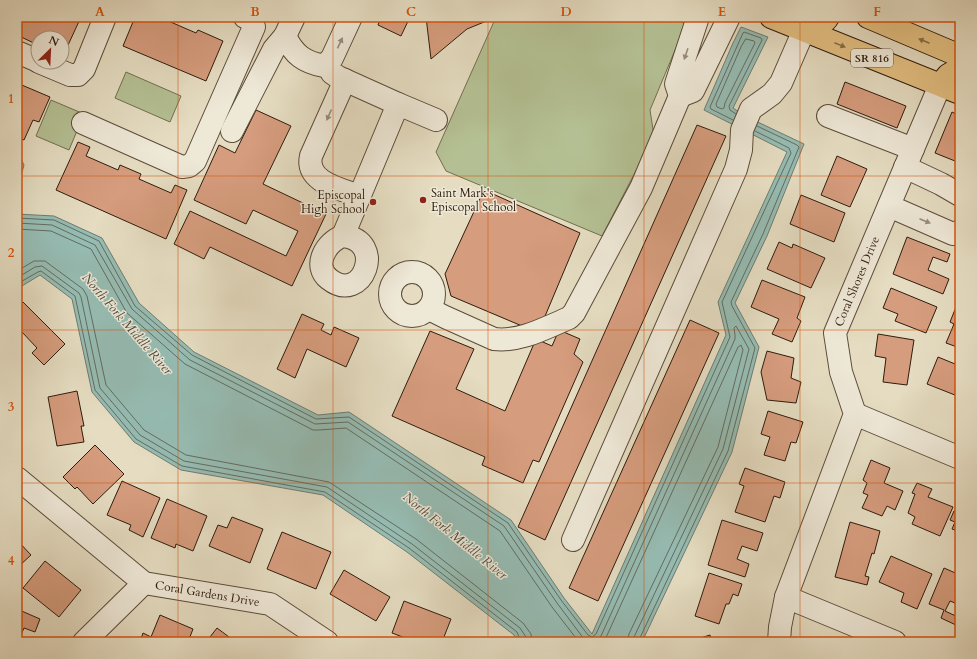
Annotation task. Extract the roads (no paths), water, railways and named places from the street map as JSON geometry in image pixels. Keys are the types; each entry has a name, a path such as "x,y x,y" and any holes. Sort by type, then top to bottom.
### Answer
{"main road":[{"name":"SR 816","path":"771,17 960,94"},
{"path":"804,30 817,26 827,20 828,17"},
{"path":"868,17 960,56"},
{"path":"940,85 948,75 960,68"}],"street":[{"path":"58,70 70,75 78,75 84,69 105,17"},
{"path":"83,123 182,167 189,166 195,161 254,27 252,21 245,17"},
{"path":"324,66 332,58 351,17"},
{"path":"429,309 494,339 502,340 525,336 569,318 574,313 641,188 680,96 676,84 698,17"},
{"path":"680,96 693,91 729,17"},
{"path":"290,26 294,50 303,59 311,64 324,66 338,77 436,120"},
{"path":"232,131 274,48 290,26"},
{"path":"573,540 736,168 741,150 745,122 753,106 772,94 781,83 804,30"},
{"path":"17,52 30,58"},
{"path":"345,80 309,162 312,172 322,181 360,196"},
{"name":"Coral Shores Drive","path":"855,414 840,372 835,333 940,85"},
{"path":"343,236 398,104"},
{"path":"828,116 909,158 941,184 960,195"},
{"path":"889,206 953,234 958,234 960,231"},
{"path":"779,642 780,627 786,597 855,414 960,458"},
{"name":"Coral Gardens Drive","path":"17,478 144,583 270,604 319,640"},
{"path":"84,642 144,583"},
{"path":"786,597 895,642"}],"water":[{"name":"North Fork Middle River","path":"741,27 768,37 733,108 745,116 804,144 767,236 735,303 759,347 732,452 642,642 518,642 514,635 407,552 323,495 181,470 134,442 92,392 72,299 40,275 17,289 17,214 54,216 102,238 139,303 194,352 318,415 349,412 511,520 564,598 592,634 726,335 718,302 787,152 704,110"},
{"path":"17,156 21,159 24,165 22,172 17,178"}],"place":[{"name":"Saint Mark's Episcopal School","path":"423,200"},
{"name":"Episcopal High School","path":"373,202"}]}
